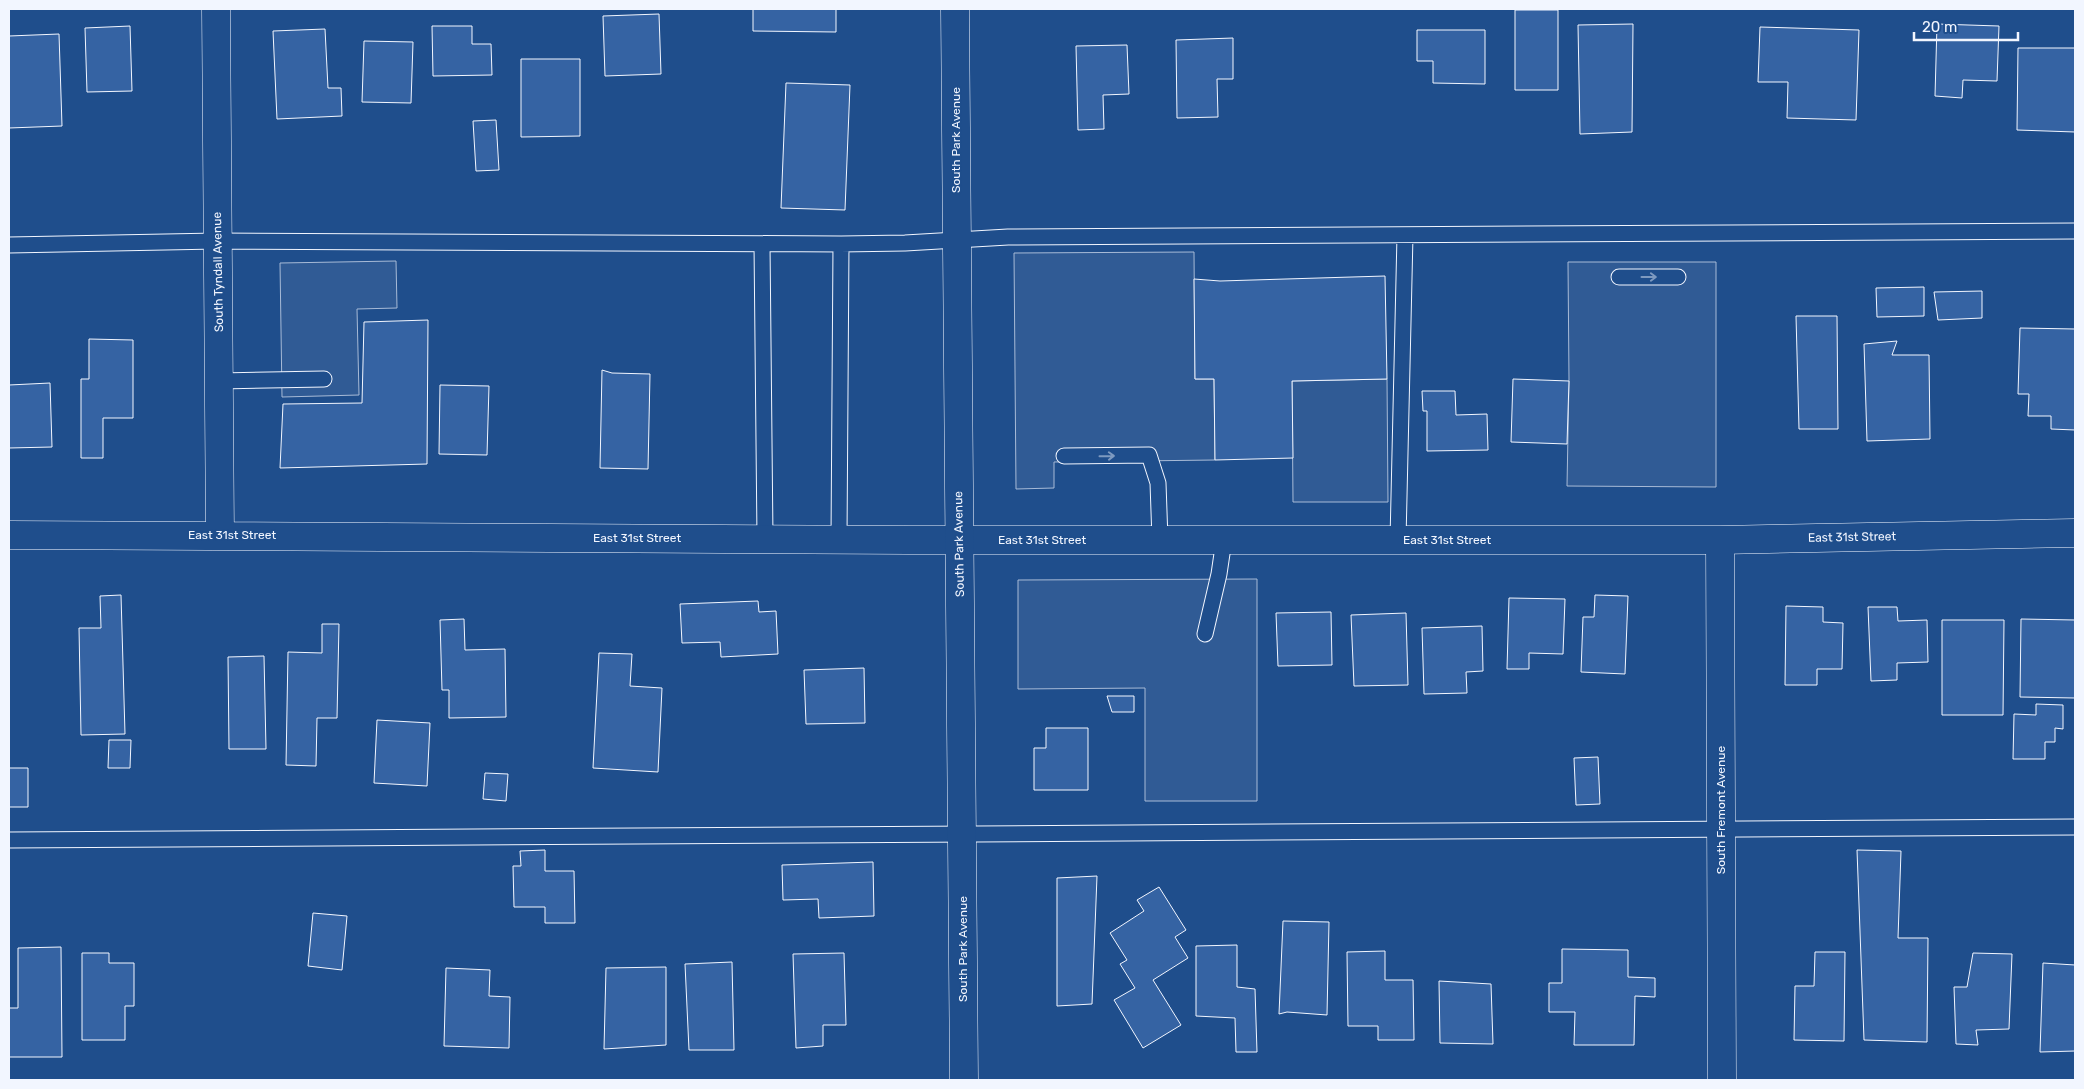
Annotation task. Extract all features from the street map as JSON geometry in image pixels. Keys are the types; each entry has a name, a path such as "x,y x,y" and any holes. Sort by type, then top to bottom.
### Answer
{"street":[{"name":"South Tyndall Avenue","path":"216,9 220,535"},
{"name":"South Park Avenue","path":"955,9 964,1080"},
{"name":"East 31st Street","path":"9,535 959,540 1720,540 2075,533"},
{"name":"South Fremont Avenue","path":"1720,540 1722,1080"}],"lane":[{"path":"9,245 217,241 841,244 1027,237 2075,232"},
{"path":"1398,540 1405,235"},
{"path":"762,244 764,539"},
{"path":"839,539 841,244"},
{"path":"1619,277 1678,277"},
{"path":"219,381 324,379"},
{"path":"1064,456 1149,455 1158,484 1160,540"},
{"path":"1205,634 1219,574 1224,540"},
{"path":"9,840 2075,827"}],"shaded area":[{"path":"1194,252 1195,379 1214,379 1215,460 1054,462 1054,488 1016,489 1014,253"},
{"path":"396,261 397,308 357,309 359,395 282,397 280,263"},
{"path":"1568,262 1716,262 1716,487 1567,486 1569,381"},
{"path":"1387,379 1388,502 1293,502 1292,381"},
{"path":"1257,579 1257,801 1145,801 1145,688 1018,689 1018,580"}],"building":[{"path":"753,9 836,9 836,32 753,31"},
{"path":"1515,10 1558,10 1558,90 1515,90"},
{"path":"659,14 661,74 605,76 603,16"},
{"path":"1633,24 1632,132 1580,134 1578,25"},
{"path":"1937,24 1999,26 1997,81 1963,80 1962,98 1935,96"},
{"path":"130,26 132,91 87,92 85,28"},
{"path":"432,26 472,26 472,44 491,44 492,75 433,76"},
{"path":"1760,27 1859,30 1856,120 1787,118 1788,82 1758,82"},
{"path":"325,29 328,88 341,88 342,116 277,119 273,31"},
{"path":"1417,30 1485,30 1485,84 1433,83 1433,61 1417,61"},
{"path":"59,34 62,126 9,128 9,36"},
{"path":"1233,38 1233,79 1217,79 1218,117 1177,118 1176,40"},
{"path":"364,41 413,42 411,103 362,102"},
{"path":"1127,45 1129,94 1103,95 1104,129 1078,130 1076,46"},
{"path":"2018,48 2075,48 2075,132 2017,130"},
{"path":"521,59 580,59 580,136 521,137"},
{"path":"786,83 850,85 845,210 781,208"},
{"path":"496,120 499,170 476,171 473,121"},
{"path":"1385,276 1387,379 1292,381 1293,458 1215,460 1214,379 1195,379 1194,279 1220,281"},
{"path":"1924,287 1924,316 1877,317 1876,288"},
{"path":"1982,291 1982,318 1938,320 1934,292"},
{"path":"1796,316 1837,316 1838,429 1799,429"},
{"path":"428,320 427,464 280,468 283,404 362,403 364,322"},
{"path":"2020,328 2075,329 2075,430 2051,429 2051,416 2028,416 2029,394 2018,394"},
{"path":"89,339 133,340 133,418 103,418 103,458 81,458 81,379 89,379"},
{"path":"1897,341 1892,355 1929,355 1930,439 1867,441 1864,344"},
{"path":"602,370 612,373 650,374 648,469 600,468"},
{"path":"1513,379 1569,381 1567,444 1511,442"},
{"path":"50,383 52,447 9,448 9,385"},
{"path":"440,385 489,386 487,455 439,454"},
{"path":"1422,391 1455,391 1456,415 1487,414 1488,450 1427,451 1427,411 1423,411"},
{"path":"121,595 125,734 81,735 79,628 101,628 100,596"},
{"path":"1595,595 1628,596 1625,674 1581,672 1583,617 1594,617"},
{"path":"1509,598 1565,599 1563,654 1529,653 1529,669 1507,669"},
{"path":"758,601 759,612 776,611 778,654 721,657 720,642 682,643 680,604"},
{"path":"1786,606 1823,607 1823,622 1843,623 1842,669 1817,669 1817,685 1785,685"},
{"path":"1868,607 1897,607 1898,621 1927,620 1928,662 1897,663 1897,680 1871,681"},
{"path":"1331,612 1332,665 1278,666 1276,613"},
{"path":"1406,613 1408,685 1354,686 1351,615"},
{"path":"464,619 465,650 505,649 506,717 449,718 449,690 442,690 440,620"},
{"path":"2021,619 2075,620 2075,698 2020,697"},
{"path":"1942,620 2004,620 2003,715 1942,715"},
{"path":"322,624 339,624 337,718 317,718 316,766 286,765 288,652 322,653"},
{"path":"1482,626 1483,671 1466,672 1467,693 1424,694 1422,628"},
{"path":"599,653 632,654 630,686 662,688 658,772 593,768"},
{"path":"264,656 266,749 229,749 228,657"},
{"path":"864,668 865,723 806,724 804,670"},
{"path":"1107,696 1134,696 1134,712 1112,712"},
{"path":"2036,704 2063,705 2063,729 2055,728 2055,742 2045,742 2045,759 2013,759 2014,714 2036,715"},
{"path":"377,720 430,723 427,786 374,783"},
{"path":"1046,728 1088,728 1088,790 1034,790 1034,748 1046,748"},
{"path":"109,740 131,740 130,768 108,768"},
{"path":"1598,757 1600,804 1576,805 1574,758"},
{"path":"9,768 28,768 28,807 9,807"},
{"path":"485,773 508,774 506,801 483,799"},
{"path":"545,850 545,871 574,871 575,923 545,923 545,907 514,907 513,866 521,866 520,851"},
{"path":"1857,850 1901,851 1898,938 1928,938 1927,1042 1864,1040"},
{"path":"873,862 874,916 819,918 818,899 783,900 782,865"},
{"path":"1097,876 1092,1004 1057,1006 1057,878"},
{"path":"1159,887 1186,930 1175,937 1188,958 1153,980 1181,1025 1143,1048 1114,1000 1135,988 1120,964 1127,960 1110,933 1144,911 1137,900"},
{"path":"313,913 347,916 342,970 308,966"},
{"path":"1283,921 1329,922 1327,1015 1287,1012 1279,1014"},
{"path":"1237,945 1237,987 1255,989 1257,1052 1236,1052 1235,1018 1196,1016 1196,946"},
{"path":"61,947 62,1057 9,1057 9,1008 18,1008 18,948"},
{"path":"1562,949 1628,950 1628,977 1655,978 1655,997 1635,996 1634,1045 1574,1045 1575,1012 1549,1012 1549,983 1562,983"},
{"path":"1385,951 1385,980 1413,980 1414,1040 1378,1040 1378,1026 1348,1026 1347,952"},
{"path":"1815,952 1845,952 1844,1041 1794,1040 1795,986 1814,986"},
{"path":"82,953 109,953 109,963 134,963 134,1006 125,1006 125,1040 82,1040"},
{"path":"844,953 846,1025 823,1025 823,1046 796,1048 793,954"},
{"path":"1973,953 2012,954 2009,1029 1976,1030 1978,1045 1956,1044 1954,987 1967,987"},
{"path":"732,962 734,1050 689,1050 685,964"},
{"path":"2043,963 2075,965 2075,1051 2040,1052"},
{"path":"666,967 666,1045 604,1049 606,968"},
{"path":"446,968 490,970 489,996 510,997 509,1048 444,1046"},
{"path":"1439,981 1491,984 1493,1044 1440,1043"}]}
